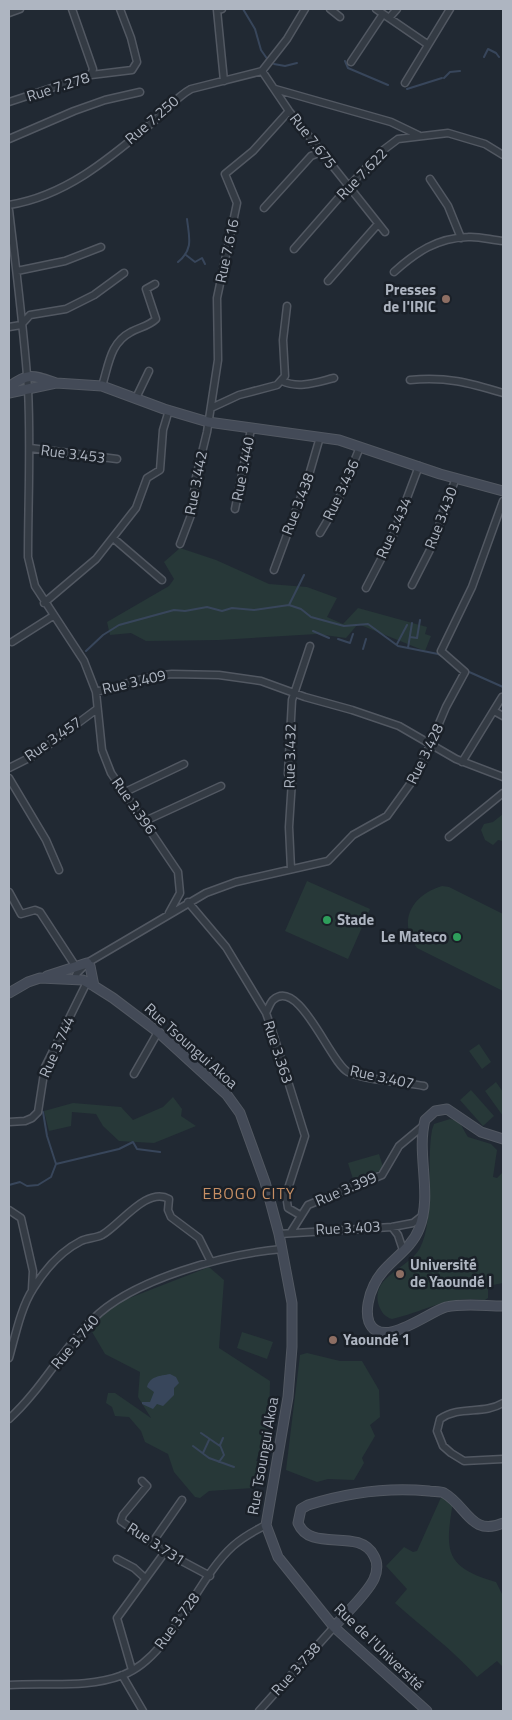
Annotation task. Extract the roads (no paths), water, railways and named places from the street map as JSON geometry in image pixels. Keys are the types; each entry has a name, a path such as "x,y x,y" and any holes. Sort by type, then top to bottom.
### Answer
{"main road":[{"path":"9,387 27,376 36,376 56,383"},
{"path":"9,393 56,383 102,386 168,410 208,422 320,437 360,447 503,491"},
{"path":"40,978 90,963"},
{"path":"84,982 90,963"},
{"name":"Rue Tsoungui Akoa","path":"9,993 28,982 40,978 84,982 113,998 158,1032 227,1095 240,1113 262,1174 279,1234 292,1303 292,1347 288,1397 266,1526"},
{"path":"503,1139 481,1132 443,1108 428,1117 423,1126 423,1215 416,1235 380,1274 370,1294 367,1314 370,1323 376,1331 386,1333 393,1332 447,1307 503,1306"},
{"path":"334,1627 373,1580 377,1565 370,1550 364,1545 356,1542 313,1537 305,1533 298,1522 301,1509 321,1501 389,1490 410,1489 444,1493 479,1526 493,1528 503,1523"},
{"name":"Rue de l'Université","path":"266,1526 278,1557 334,1627 427,1711"}],"street":[{"path":"9,13 20,9"},
{"path":"72,9 93,69 91,75"},
{"name":"Rue 7.278","path":"9,102 91,75 132,70 137,62 131,38 120,9"},
{"path":"217,9 224,81"},
{"path":"262,71 287,39 305,9"},
{"path":"330,9 340,18"},
{"path":"376,9 427,44"},
{"path":"351,62 386,16 397,9"},
{"path":"404,83 450,9"},
{"name":"Rue 7.250","path":"9,205 27,202 70,184 143,130 182,94 191,89 262,71"},
{"name":"Rue 7.675","path":"262,71 289,111 385,232"},
{"path":"274,89 392,122 418,135"},
{"path":"9,140 74,111 105,100 140,92"},
{"name":"Rue 7.616","path":"208,422 218,360 217,298 237,203 224,174 253,151 289,111"},
{"name":"Rue 7.622","path":"294,249 382,151 398,139 418,135 448,134 485,144 503,155"},
{"path":"264,208 311,156 321,152"},
{"path":"430,179 448,206 461,238"},
{"path":"9,210 12,256 17,271 27,376"},
{"path":"328,281 378,224"},
{"path":"394,272 419,251 432,244 461,238 503,241"},
{"path":"17,271 64,261 101,247"},
{"path":"9,327 22,325 30,315 66,309 124,274"},
{"path":"102,386 111,349 114,345 132,331 143,328 156,319 146,289 155,284"},
{"path":"211,408 239,395 277,385 282,381 285,376 282,340 287,306"},
{"path":"136,398 149,371"},
{"name":"Rue 3.409","path":"27,376 30,448 28,557 35,586 44,603 79,652 96,692 153,676 172,674 243,677 269,682 293,693 399,726 462,762 503,777"},
{"path":"282,381 292,385 301,385 334,378"},
{"path":"410,380 446,378 469,382 503,393"},
{"path":"44,603 93,562 136,508 147,478 160,470 163,430 168,410"},
{"name":"Rue 3.442","path":"180,544 191,516 196,477 208,422"},
{"name":"Rue 3.440","path":"235,509 251,429"},
{"name":"Rue 3.438","path":"274,570 309,475 320,437"},
{"name":"Rue 3.436","path":"320,533 336,506 360,447"},
{"name":"Rue 3.453","path":"30,448 116,459"},
{"name":"Rue 3.434","path":"366,588 392,538 419,466"},
{"name":"Rue 3.430","path":"412,585 437,536 441,517 456,478"},
{"name":"Rue 3.428","path":"90,963 188,902 236,882 328,860 353,835 388,816 418,774 430,744 465,672 441,651 472,586 503,501"},
{"path":"113,538 162,580"},
{"path":"12,642 53,616"},
{"name":"Rue 3.432","path":"291,869 289,827 292,780 288,774 293,693 310,646"},
{"name":"Rue 3.396","path":"96,692 102,750 111,774 145,821 178,872 180,894 169,913"},
{"path":"462,762 502,697"},
{"name":"Rue 3.457","path":"9,768 35,755 97,709"},
{"path":"494,711 503,716"},
{"path":"123,793 184,764"},
{"path":"9,778 46,840 59,870"},
{"path":"145,821 221,786"},
{"path":"448,837 503,793"},
{"path":"9,892 21,914 35,910 40,912 76,967"},
{"name":"Rue 3.363","path":"188,902 226,947 266,1013 305,1136 286,1195 288,1208 300,1215"},
{"name":"Rue 3.744","path":"9,1122 25,1121 32,1118 38,1112 45,1067 84,982 77,972 90,963"},
{"name":"Rue 3.407","path":"266,1013 273,1000 277,998 295,1000 305,1010 335,1062 347,1072 424,1086"},
{"path":"134,1074 158,1032"},
{"name":"Rue 3.399","path":"291,1232 300,1215 313,1202 378,1178 399,1146 423,1126"},
{"path":"32,1290 54,1261 70,1248 81,1241 102,1235 148,1198 158,1196 169,1199 168,1210 171,1217 199,1238 211,1262"},
{"path":"9,1210 21,1218 33,1271 32,1290 9,1358"},
{"path":"392,1227 413,1223 423,1215"},
{"name":"Rue 3.403","path":"279,1234 392,1227 398,1235 404,1250"},
{"name":"Rue 3.740","path":"9,1419 27,1403 74,1341 102,1310 115,1301 152,1284 211,1262 240,1254 282,1249"},
{"path":"503,1403 490,1410 462,1410 449,1413 440,1419 437,1431 443,1446 464,1461 503,1459"},
{"name":"Rue 3.731","path":"142,1481 147,1486 123,1515 121,1521 152,1544 210,1576"},
{"path":"152,1544 182,1500"},
{"name":"Rue 3.728","path":"9,1685 78,1684 122,1675 132,1670 157,1650 232,1546 250,1533 266,1526"},
{"path":"132,1670 117,1618 165,1552"},
{"path":"117,1558 145,1578"},
{"name":"Rue 3.738","path":"259,1711 334,1627"},
{"path":"122,1675 143,1711"}],"water":[{"path":"170,1374 176,1377 179,1383 174,1388 174,1395 163,1406 157,1404 153,1409 142,1404 142,1402 150,1402 154,1392 147,1387 148,1383 156,1377"}],"waterway":[{"path":"243,9 255,29 261,50 268,60"},
{"path":"484,57 488,49 499,57"},
{"path":"345,61 348,68 388,85"},
{"path":"274,64 285,66 297,63"},
{"path":"444,78 450,72 460,71"},
{"path":"407,89 442,78"},
{"path":"178,262 188,247 187,219"},
{"path":"186,255 195,262 202,258 205,264"},
{"path":"289,605 304,575"},
{"path":"86,651 103,635 119,625 174,610 185,611 207,607 222,611 232,608 254,610 289,605 301,609 311,617 344,626 368,624 398,646 438,654 443,657"},
{"path":"410,637 417,638 420,620"},
{"path":"408,648 412,623"},
{"path":"397,644 407,625"},
{"path":"313,631 329,638"},
{"path":"338,639 350,643 353,634"},
{"path":"363,649 366,639"},
{"path":"467,671 503,687"},
{"path":"9,1185 20,1182 27,1186 38,1185 51,1177 56,1164 47,1136 43,1112"},
{"path":"56,1164 119,1149 133,1142 137,1149 160,1152"},
{"path":"201,1433 220,1446"},
{"path":"219,1462 224,1455 220,1445 223,1438"},
{"path":"203,1453 209,1440"},
{"path":"193,1446 209,1458 234,1467"}],"place":[{"name":"Presses de l'IRIC","path":"446,299"},
{"name":"Stade","path":"327,920"},
{"name":"Le Mateco","path":"457,937"},
{"name":"Université de Yaoundé I","path":"400,1274"},
{"name":"Yaoundé 1","path":"333,1340"}],"district":[{"name":"EBOGO CITY","path":"249,1193"}]}
